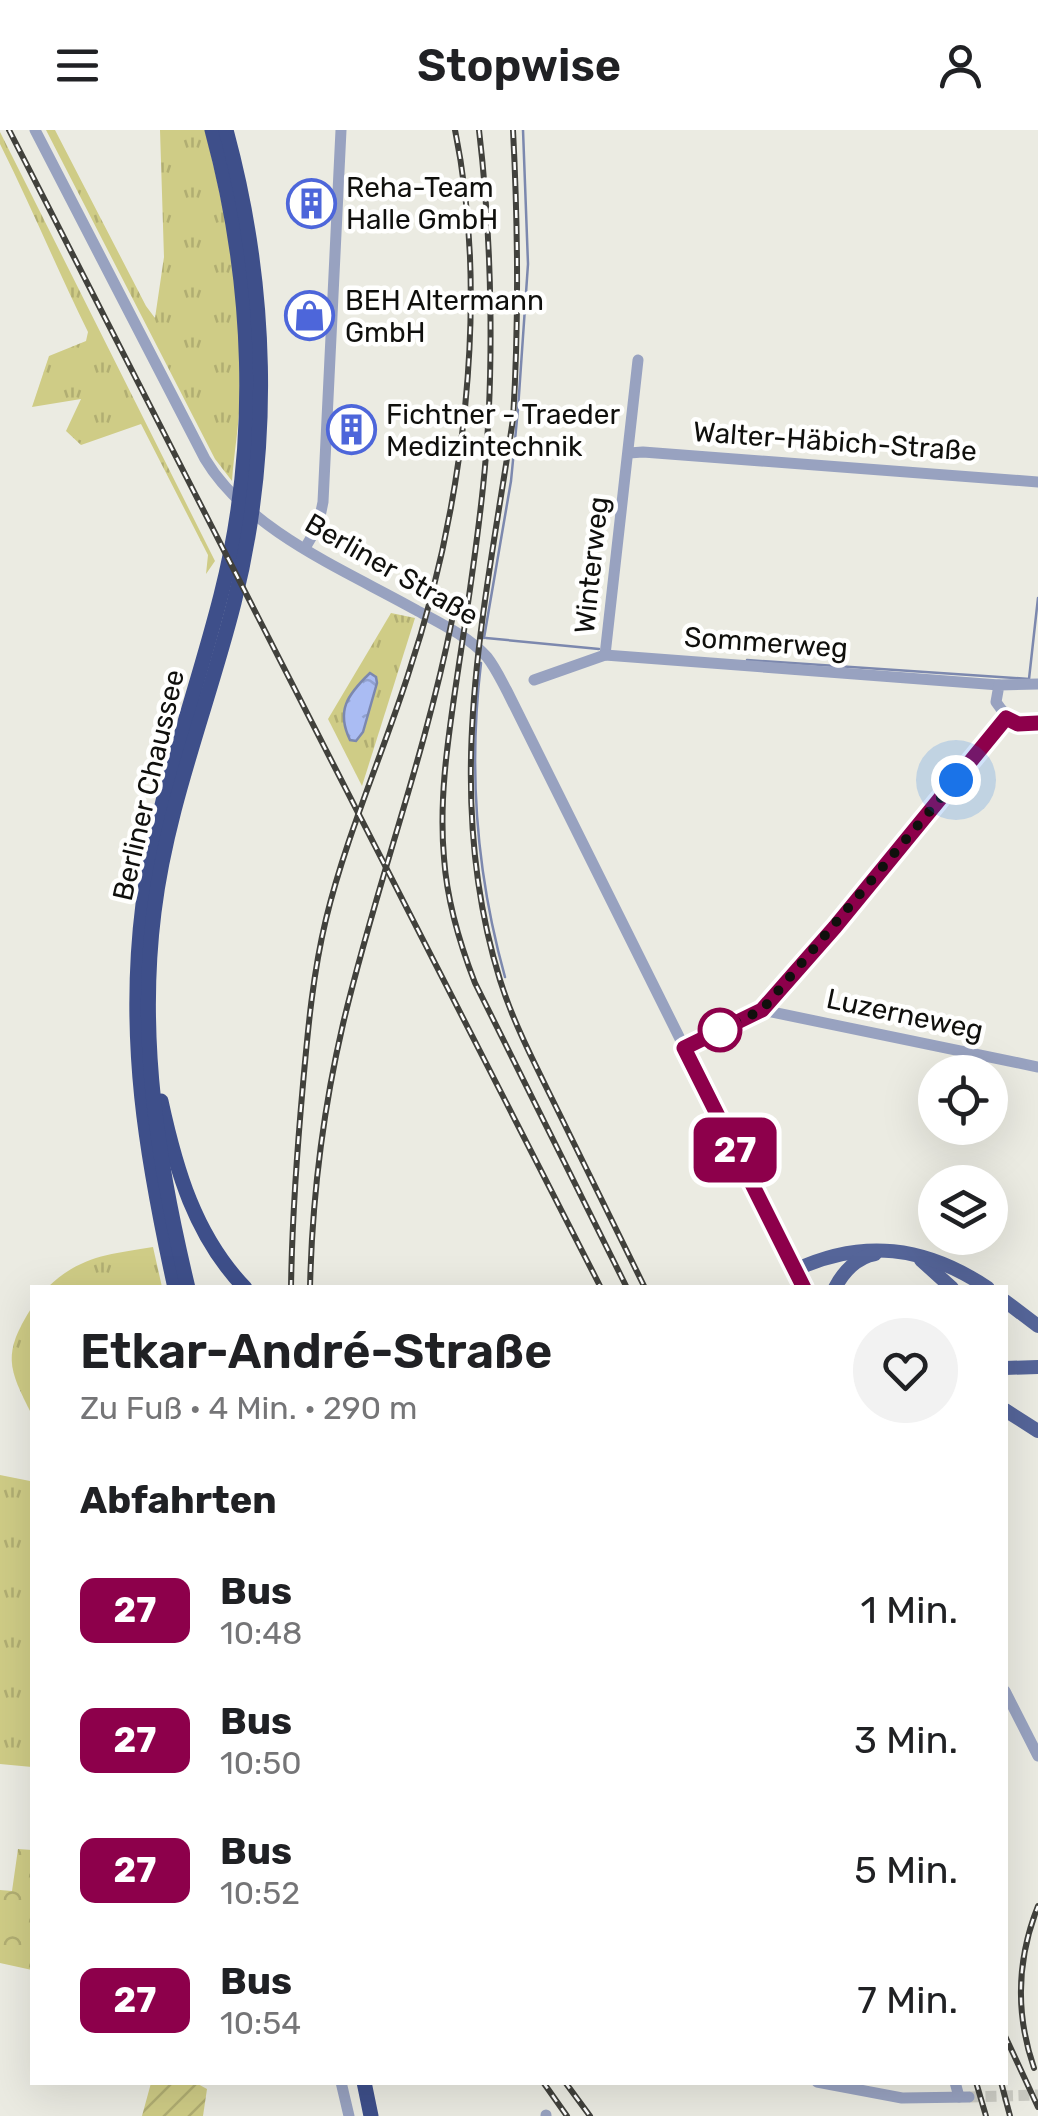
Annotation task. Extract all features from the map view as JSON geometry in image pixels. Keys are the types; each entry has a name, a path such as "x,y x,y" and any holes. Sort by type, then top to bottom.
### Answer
{"highway":[{"path":"212,130 233,219 245,317 247,489"},
{"path":"226,130 246,214 259,318 261,407 243,521 244,554 228,597"},
{"path":"228,597 233,538 243,521"},
{"name":"Berliner Chaussee","path":"187,1285 162,1173 148,1043 150,942 165,850 228,597"},
{"name":"Berliner Chaussee","path":"175,1285 140,1105 138,956 146,878 157,830 228,597"},
{"path":"148,1043 175,1160 194,1214 223,1264 242,1285"},
{"path":"362,2085 367,2116"}],"main road":[{"path":"795,1270 845,1251 894,1251 959,1270 983,1285"},
{"path":"837,1285 847,1270 866,1256 894,1251"},
{"path":"917,1257 949,1285"},
{"path":"1008,1303 1038,1326"},
{"path":"1008,1368 1038,1367"},
{"path":"1008,1412 1038,1430"}],"street":[{"name":"Berliner Straße","path":"36,130 209,466 249,511 306,548 438,622 487,658 507,691 802,1285"},
{"path":"306,548 318,526 323,502 342,130"},
{"name":"Winterweg","path":"606,651 638,360"},
{"name":"Walter-Häbich-Straße","path":"629,453 1038,482"},
{"name":"Sommerweg","path":"534,680 606,651 999,685 1038,684"},
{"path":"999,685 996,702 1006,718 1018,724 1038,724"},
{"path":"684,1048 762,1010 1006,718"},
{"name":"Luzerneweg","path":"762,1010 1038,1067"},
{"path":"1008,1696 1038,1756"},
{"path":"342,2085 350,2116"},
{"path":"833,2085 902,2098 964,2097 957,2085"}],"green space":[{"path":"46,130 55,130 155,318 164,257 160,130 205,130 227,229 239,330 240,397 232,481 215,459"},
{"path":"0,132 215,561 206,574 208,555 141,424 81,445 66,431 81,399 32,407 49,356 86,341 88,332 0,144"},
{"path":"391,613 415,618 362,786 328,719"},
{"path":"153,1247 162,1285 50,1285 72,1269 109,1255"},
{"path":"30,1310 30,1411 12,1361 12,1349"},
{"path":"0,1475 30,1481 30,1767 0,1764"},
{"path":"18,1849 30,1850 30,1970 0,1963 0,1890 12,1891"},
{"path":"150,2085 200,2085 207,2089 203,2116 142,2116"}],"water":[{"path":"370,673 377,683 363,732 356,741 350,740 344,720 346,704"}],"waterway":[{"path":"484,638 511,481 518,409 528,264 523,130"},
{"path":"747,660 1029,679 1038,598"},
{"path":"486,638 599,649"},
{"path":"481,663 475,743 477,821 487,899 505,977"}],"tunnel":[{"path":"969,2097 1038,2095"}],"railway":[{"path":"9,130 599,1285"},
{"path":"291,1285 303,1084 321,939 344,857 427,611 456,475 470,335 470,265 455,130"},
{"path":"479,130 489,262 489,400 480,512 445,774 442,816 446,874 455,921 475,983 626,1285"},
{"path":"513,130 517,274 513,419 474,700 473,839 482,909 506,997 534,1063 644,1285"},
{"path":"310,1285 320,1155 336,1056 428,722 452,620"},
{"path":"1034,2068 1024,2027 1021,1986 1026,1946 1038,1906"},
{"path":"1008,2042 1038,2107"},
{"path":"545,2085 567,2116"},
{"path":"567,2085 590,2116"},
{"path":"977,2085 986,2116"},
{"path":"1002,2085 1010,2116"}],"bus line":[{"name":"27","path":"802,1285 684,1048 762,1010 1006,718 1018,724 1038,723"}],"place":[{"name":"Reha-Team Halle GmbH","path":"311,203"},
{"name":"BEH Altermann GmbH","path":"310,316"},
{"name":"Fichtner - Traeder Medizintechnik","path":"351,430"}],"route":[{"path":"720,1030 762,1010 956,780"}]}
